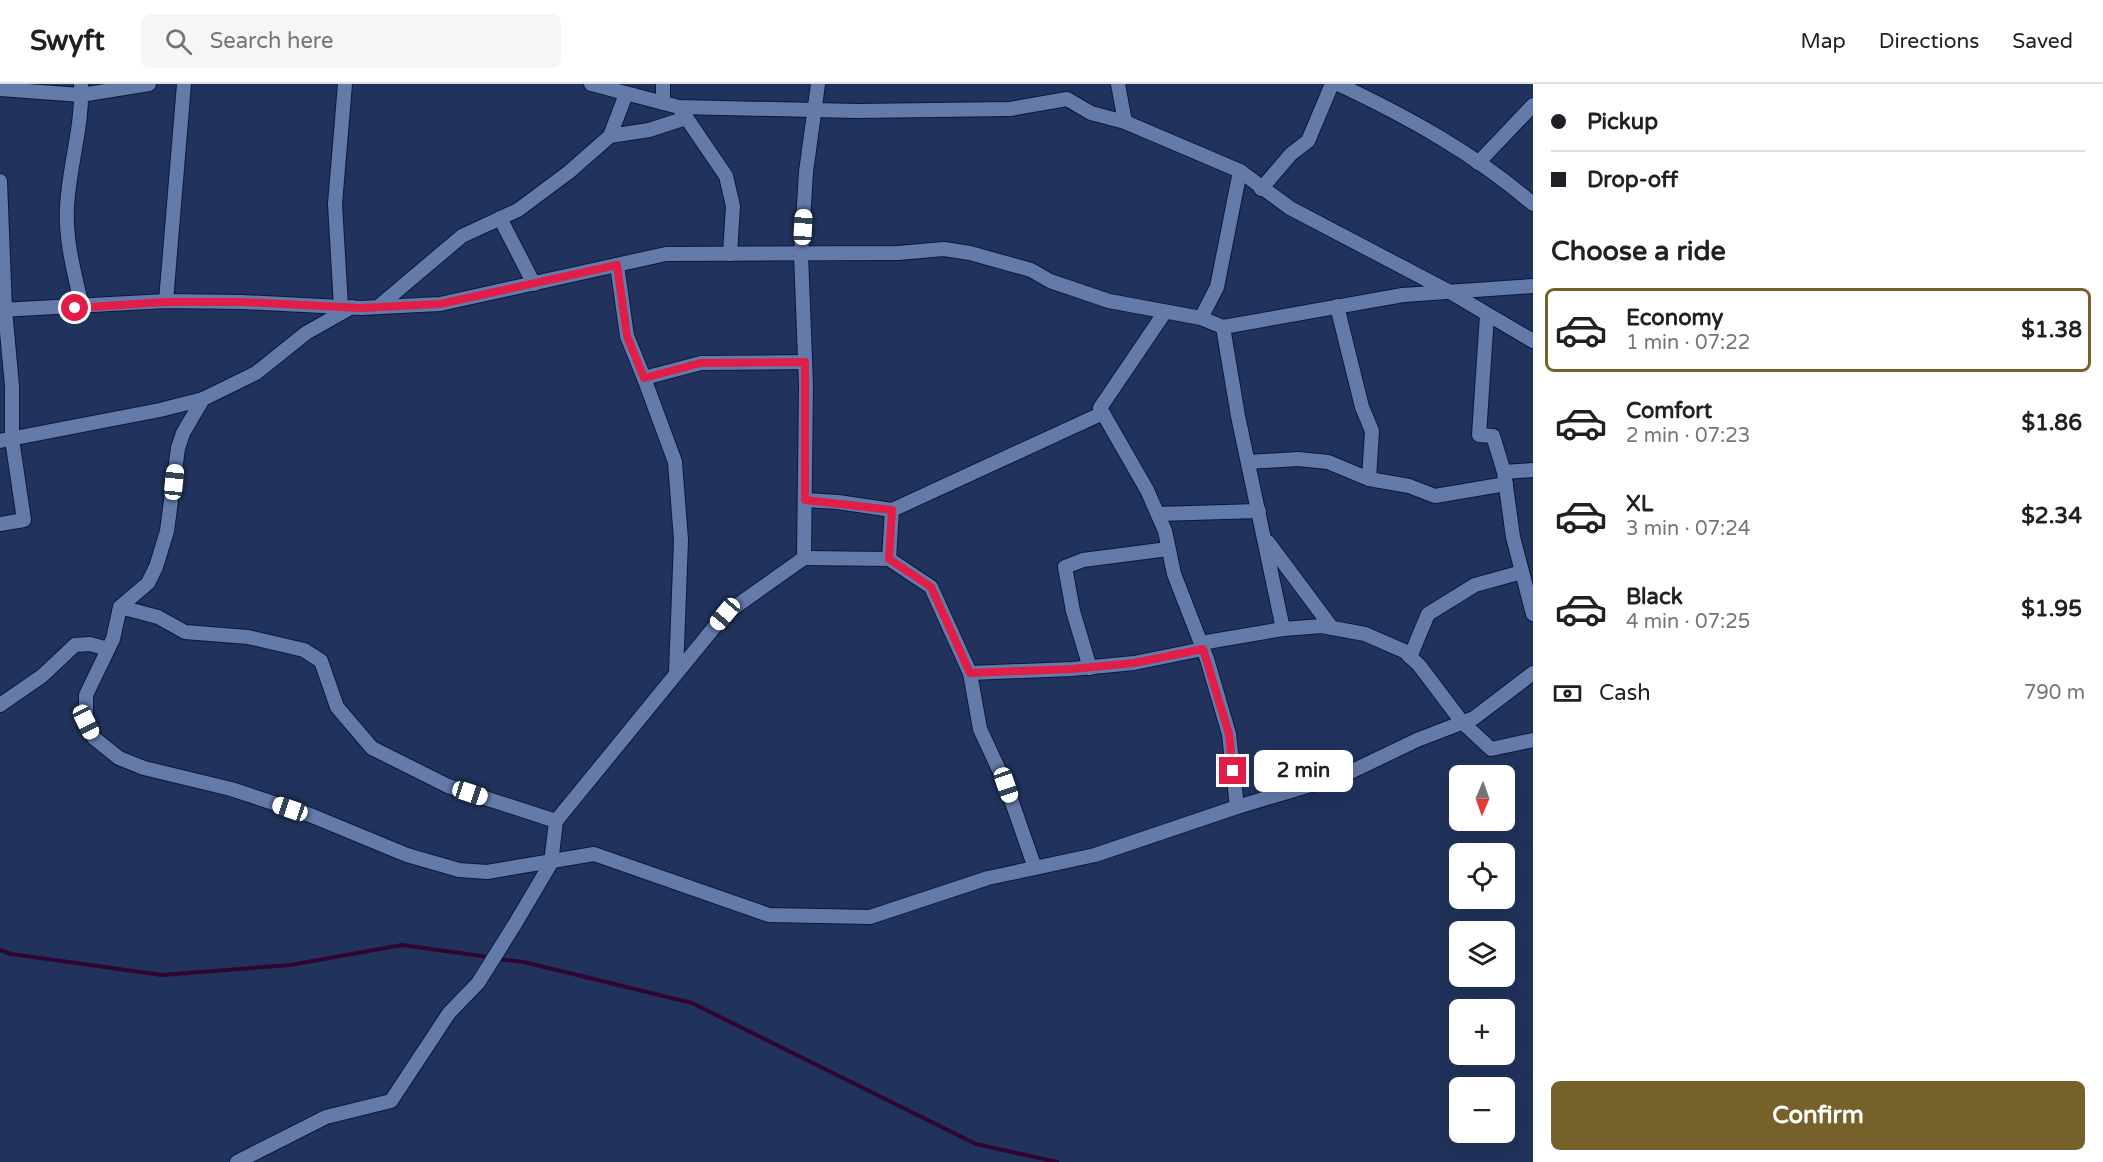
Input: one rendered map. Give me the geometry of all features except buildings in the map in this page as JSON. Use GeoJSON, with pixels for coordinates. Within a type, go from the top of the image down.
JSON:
{"type":"FeatureCollection","features":[{"type":"Feature","properties":{"kind":"street"},"geometry":{"type":"LineString","coordinates":[[0,89],[81,89],[148,84]]}},
{"type":"Feature","properties":{"kind":"street"},"geometry":{"type":"LineString","coordinates":[[166,302],[172,198],[184,84]]}},
{"type":"Feature","properties":{"kind":"street"},"geometry":{"type":"LineString","coordinates":[[345,84],[335,204],[346,307]]}},
{"type":"Feature","properties":{"kind":"street"},"geometry":{"type":"LineString","coordinates":[[591,84],[663,103],[682,113],[726,176],[734,206],[730,254]]}},
{"type":"Feature","properties":{"kind":"street"},"geometry":{"type":"LineString","coordinates":[[663,84],[663,103]]}},
{"type":"Feature","properties":{"kind":"street"},"geometry":{"type":"LineString","coordinates":[[804,558],[805,362],[801,254],[806,172],[818,84]]}},
{"type":"Feature","properties":{"kind":"street"},"geometry":{"type":"LineString","coordinates":[[1058,84],[1059,99]]}},
{"type":"Feature","properties":{"kind":"street"},"geometry":{"type":"LineString","coordinates":[[1118,84],[1125,122]]}},
{"type":"Feature","properties":{"kind":"street"},"geometry":{"type":"LineString","coordinates":[[1261,189],[1291,154],[1308,141],[1332,84]]}},
{"type":"Feature","properties":{"kind":"street"},"geometry":{"type":"LineString","coordinates":[[1346,86],[1458,147],[1533,204]]}},
{"type":"Feature","properties":{"kind":"street"},"geometry":{"type":"LineString","coordinates":[[81,89],[76,148],[67,206],[67,232],[82,307]]}},
{"type":"Feature","properties":{"kind":"street"},"geometry":{"type":"LineString","coordinates":[[378,307],[462,236],[518,210],[569,172],[610,136],[626,93]]}},
{"type":"Feature","properties":{"kind":"street"},"geometry":{"type":"LineString","coordinates":[[610,136],[649,130],[682,113],[1010,109],[1067,99],[1091,113],[1125,122],[1240,171],[1261,189],[1290,208],[1385,260],[1450,292],[1533,341]]}},
{"type":"Feature","properties":{"kind":"street"},"geometry":{"type":"LineString","coordinates":[[1478,163],[1533,105]]}},
{"type":"Feature","properties":{"kind":"street"},"geometry":{"type":"LineString","coordinates":[[1201,318],[1217,287],[1240,171]]}},
{"type":"Feature","properties":{"kind":"street"},"geometry":{"type":"LineString","coordinates":[[0,182],[2,310],[12,386],[6,440],[24,520],[0,524]]}},
{"type":"Feature","properties":{"kind":"street"},"geometry":{"type":"LineString","coordinates":[[500,218],[534,284]]}},
{"type":"Feature","properties":{"kind":"street"},"geometry":{"type":"LineString","coordinates":[[2,310],[166,302],[346,307],[440,304],[666,254],[801,254],[944,249],[970,253],[1031,270],[1050,281],[1109,301],[1201,318],[1223,327],[1403,295],[1533,286]]}},
{"type":"Feature","properties":{"kind":"street"},"geometry":{"type":"LineString","coordinates":[[617,265],[627,336],[675,462],[681,540],[675,673]]}},
{"type":"Feature","properties":{"kind":"street"},"geometry":{"type":"LineString","coordinates":[[1337,306],[1362,407],[1372,431],[1369,478]]}},
{"type":"Feature","properties":{"kind":"street"},"geometry":{"type":"LineString","coordinates":[[6,440],[160,410],[203,399],[256,373],[306,333],[346,307]]}},
{"type":"Feature","properties":{"kind":"street"},"geometry":{"type":"LineString","coordinates":[[1165,312],[1100,408],[1165,531],[1174,574],[1202,646],[1229,734],[1237,807]]}},
{"type":"Feature","properties":{"kind":"street"},"geometry":{"type":"LineString","coordinates":[[1487,315],[1479,435],[1493,436],[1505,478],[1513,537],[1533,614]]}},
{"type":"Feature","properties":{"kind":"street"},"geometry":{"type":"LineString","coordinates":[[1223,327],[1283,629]]}},
{"type":"Feature","properties":{"kind":"street"},"geometry":{"type":"LineString","coordinates":[[644,378],[701,363],[805,362]]}},
{"type":"Feature","properties":{"kind":"street"},"geometry":{"type":"LineString","coordinates":[[203,399],[183,433],[178,448],[166,531],[156,567],[148,584],[120,607],[114,639],[86,695],[86,722],[94,738],[118,758],[144,768],[231,789],[309,815],[407,855],[459,870],[487,872],[594,854],[769,915],[870,917],[988,879],[1095,855],[1237,807],[1344,775],[1474,718],[1533,673]]}},
{"type":"Feature","properties":{"kind":"street"},"geometry":{"type":"LineString","coordinates":[[805,500],[892,510],[1103,413]]}},
{"type":"Feature","properties":{"kind":"street"},"geometry":{"type":"LineString","coordinates":[[1248,462],[1298,459],[1328,462],[1369,478],[1409,486],[1435,495],[1533,471]]}},
{"type":"Feature","properties":{"kind":"street"},"geometry":{"type":"LineString","coordinates":[[889,559],[892,510]]}},
{"type":"Feature","properties":{"kind":"street"},"geometry":{"type":"LineString","coordinates":[[1158,514],[1259,511]]}},
{"type":"Feature","properties":{"kind":"street"},"geometry":{"type":"LineString","coordinates":[[1265,538],[1332,628]]}},
{"type":"Feature","properties":{"kind":"street"},"geometry":{"type":"LineString","coordinates":[[1090,668],[1073,611],[1065,567],[1083,560],[1168,549]]}},
{"type":"Feature","properties":{"kind":"street"},"geometry":{"type":"LineString","coordinates":[[237,1162],[326,1118],[391,1101],[449,1013],[478,983],[551,863],[556,820],[659,698],[675,673],[725,614],[804,558],[889,559],[931,587],[970,673],[980,729],[1006,785],[1035,868]]}},
{"type":"Feature","properties":{"kind":"street"},"geometry":{"type":"LineString","coordinates":[[1410,657],[1428,614],[1475,585],[1522,572]]}},
{"type":"Feature","properties":{"kind":"street"},"geometry":{"type":"LineString","coordinates":[[120,607],[164,619],[185,632],[249,637],[304,650],[321,662],[336,707],[372,748],[448,786],[556,820]]}},
{"type":"Feature","properties":{"kind":"street"},"geometry":{"type":"LineString","coordinates":[[970,673],[1090,668],[1134,663],[1283,629],[1322,626],[1365,634],[1410,657],[1419,665],[1462,722],[1491,749],[1533,740]]}},
{"type":"Feature","properties":{"kind":"street"},"geometry":{"type":"LineString","coordinates":[[0,705],[42,676],[75,645],[90,644],[108,649]]}},
{"type":"Feature","properties":{"kind":"waterway"},"geometry":{"type":"LineString","coordinates":[[0,950],[11,954],[162,975],[290,965],[402,945],[489,957]]}},
{"type":"Feature","properties":{"kind":"waterway"},"geometry":{"type":"LineString","coordinates":[[497,959],[524,962],[692,1003],[976,1144],[1057,1162]]}},
{"type":"Feature","properties":{"kind":"route"},"geometry":{"type":"LineString","coordinates":[[75,308],[166,302],[242,302],[361,308],[440,304],[617,265],[627,336],[644,378],[701,363],[805,362],[805,500],[892,510],[889,559],[931,587],[970,673],[1072,669],[1134,663],[1203,649],[1208,659],[1229,734],[1233,771]]}}]}
